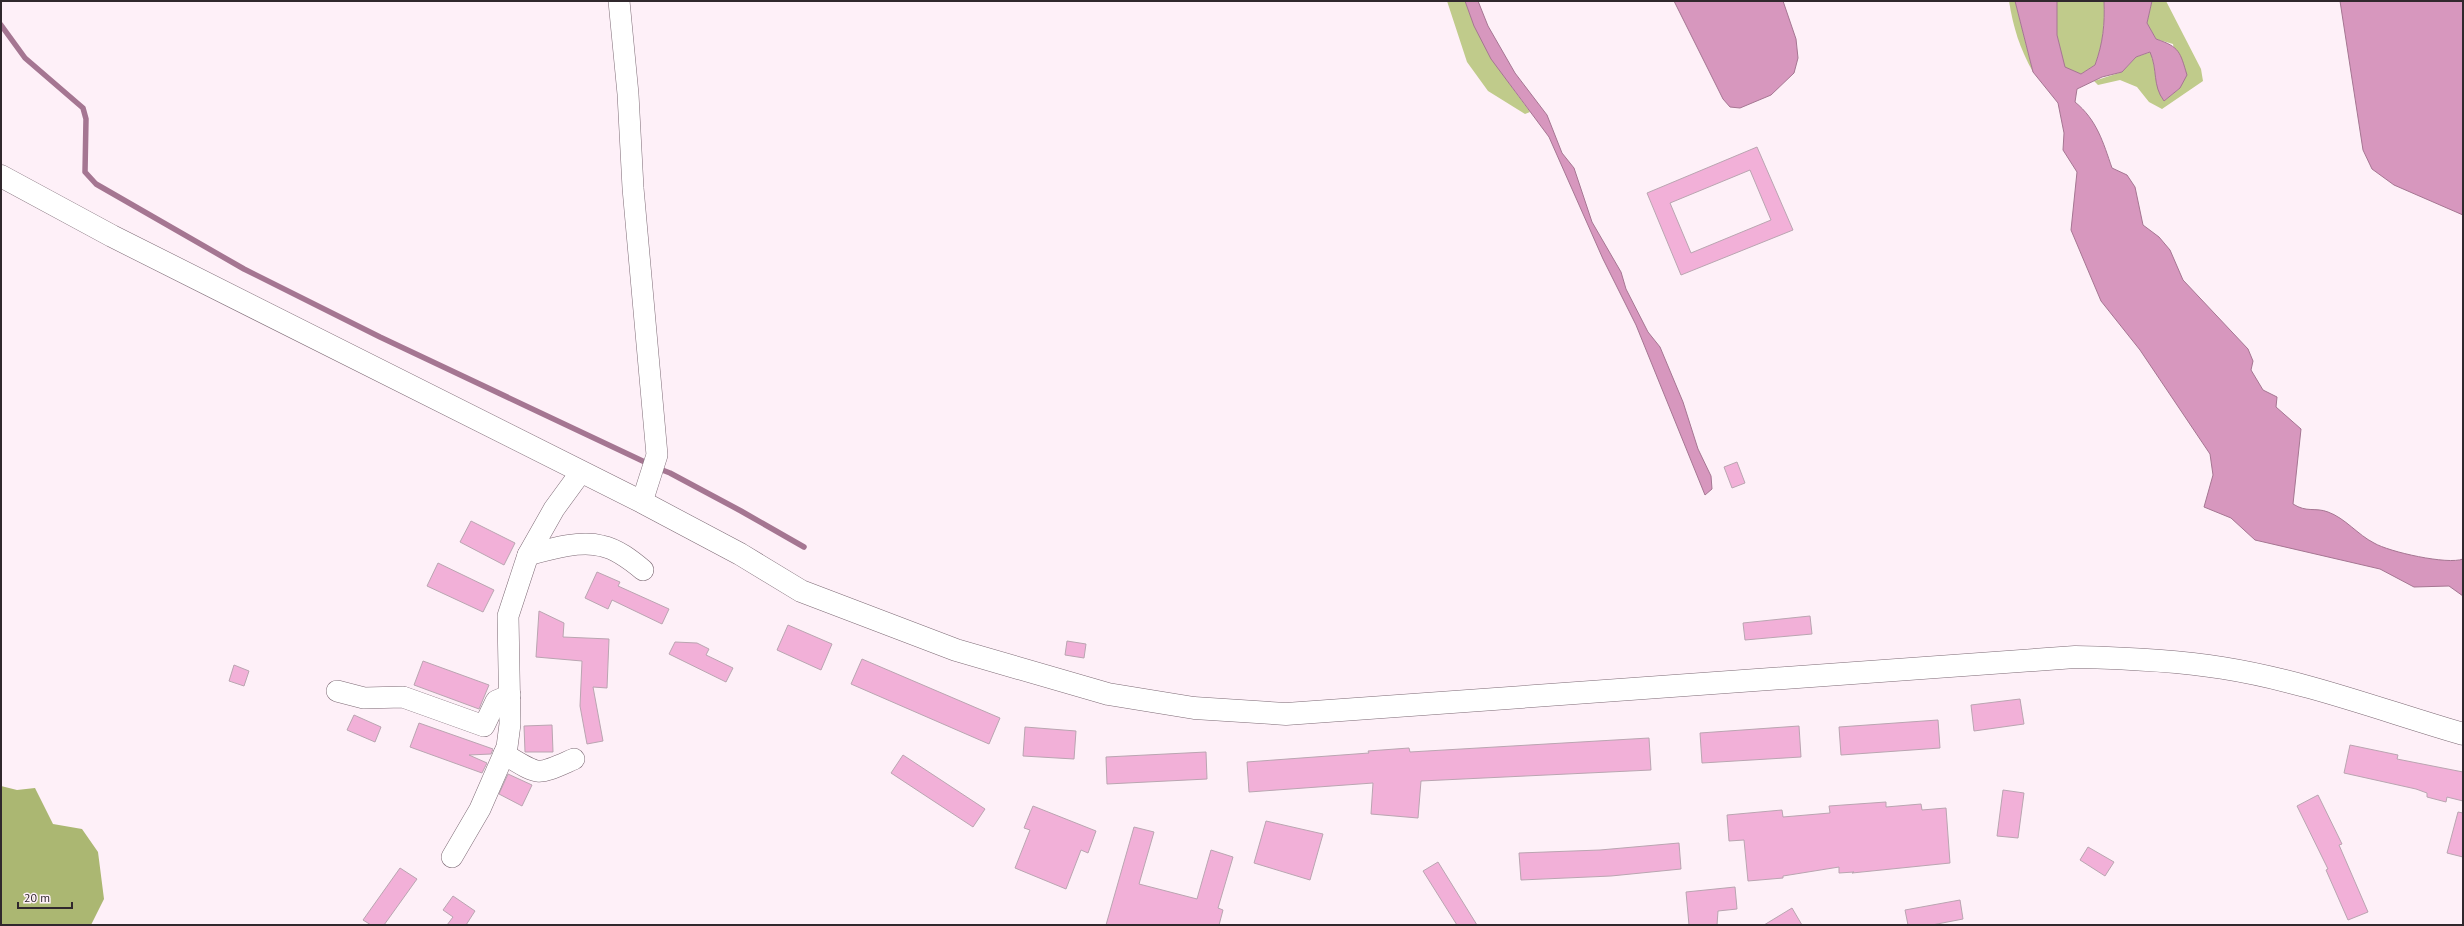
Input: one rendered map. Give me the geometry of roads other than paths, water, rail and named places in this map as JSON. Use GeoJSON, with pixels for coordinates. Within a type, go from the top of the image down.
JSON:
{"type":"FeatureCollection","features":[{"type":"Feature","properties":{"kind":"main road"},"geometry":{"type":"LineString","coordinates":[[1,176],[112,236],[642,502],[740,554],[801,591],[956,650],[1108,694],[1194,708],[1286,714],[2075,657],[2158,659],[2224,668],[2295,684],[2463,734]]}},
{"type":"Feature","properties":{"kind":"street"},"geometry":{"type":"LineString","coordinates":[[619,1],[628,94],[633,188],[657,455],[642,502]]}},
{"type":"Feature","properties":{"kind":"street"},"geometry":{"type":"LineString","coordinates":[[452,857],[480,809],[504,754],[510,724],[508,616],[528,554],[554,509],[581,472]]}},
{"type":"Feature","properties":{"kind":"street"},"geometry":{"type":"LineString","coordinates":[[528,554],[564,546],[602,545],[625,556],[643,570]]}},
{"type":"Feature","properties":{"kind":"street"},"geometry":{"type":"LineString","coordinates":[[336,691],[364,698],[403,698],[484,726],[496,701],[510,695]]}},
{"type":"Feature","properties":{"kind":"street"},"geometry":{"type":"LineString","coordinates":[[504,754],[534,772],[544,772],[574,759]]}},
{"type":"Feature","properties":{"kind":"waterway"},"geometry":{"type":"LineString","coordinates":[[1,25],[25,58],[83,108],[86,119],[85,172],[96,184],[244,269],[380,337],[649,464]]}},
{"type":"Feature","properties":{"kind":"waterway"},"geometry":{"type":"LineString","coordinates":[[657,468],[670,473],[741,511],[804,547]]}}]}
